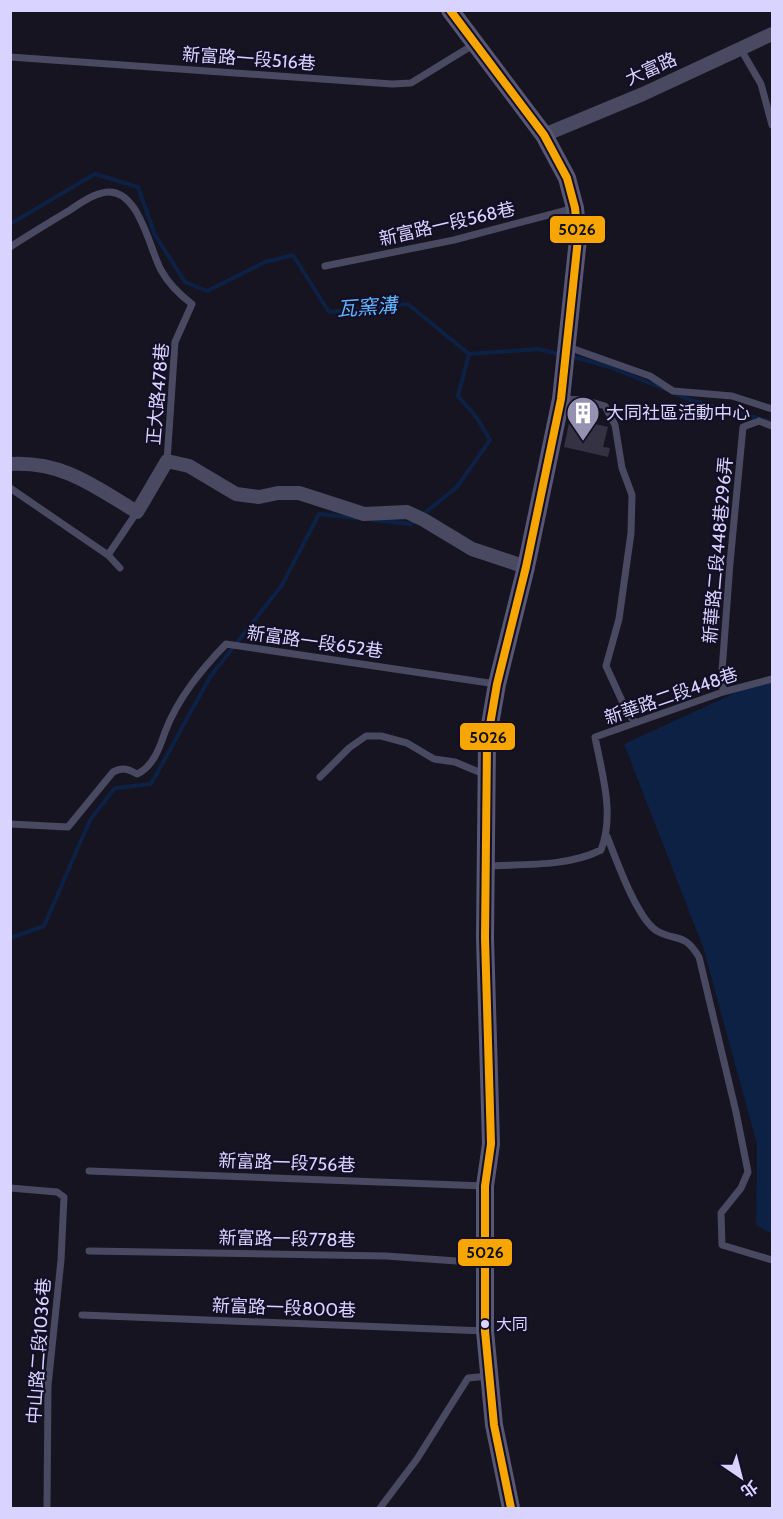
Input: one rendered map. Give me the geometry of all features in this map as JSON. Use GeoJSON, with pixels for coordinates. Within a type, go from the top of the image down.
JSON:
{"type":"FeatureCollection","features":[{"type":"Feature","properties":{"kind":"street"},"geometry":{"type":"LineString","coordinates":[[450,10],[474,45],[544,135],[567,178],[575,208],[578,238],[561,399],[526,567],[497,684],[487,742],[485,938],[491,1144],[485,1186],[485,1331],[494,1425],[511,1509]]}},
{"type":"Feature","properties":{"kind":"street","name":"大富路"},"geometry":{"type":"LineString","coordinates":[[544,135],[643,94],[772,34]]}},
{"type":"Feature","properties":{"kind":"street"},"geometry":{"type":"LineString","coordinates":[[10,464],[25,463],[73,474],[137,512],[167,461],[189,466],[236,494],[259,497],[278,493],[299,493],[364,513],[407,512],[472,549],[526,567]]}},
{"type":"Feature","properties":{"kind":"lane","name":"新富路一段516巷"},"geometry":{"type":"LineString","coordinates":[[10,57],[392,84],[411,83],[474,45]]}},
{"type":"Feature","properties":{"kind":"lane"},"geometry":{"type":"LineString","coordinates":[[740,48],[761,84],[772,124]]}},
{"type":"Feature","properties":{"kind":"lane","name":"正大路478巷"},"geometry":{"type":"LineString","coordinates":[[10,246],[102,193],[114,192],[129,201],[148,236],[161,270],[180,295],[192,304],[175,342],[167,461]]}},
{"type":"Feature","properties":{"kind":"lane","name":"新富路一段568巷"},"geometry":{"type":"LineString","coordinates":[[325,266],[454,240],[575,208]]}},
{"type":"Feature","properties":{"kind":"lane"},"geometry":{"type":"LineString","coordinates":[[567,347],[650,376],[673,391],[732,396],[772,409]]}},
{"type":"Feature","properties":{"kind":"lane"},"geometry":{"type":"LineString","coordinates":[[561,399],[584,400],[605,406],[615,425],[622,468],[632,495],[631,533],[620,619],[606,666],[628,714],[635,722]]}},
{"type":"Feature","properties":{"kind":"lane"},"geometry":{"type":"LineString","coordinates":[[764,407],[759,421],[772,426]]}},
{"type":"Feature","properties":{"kind":"lane","name":"新華路二段448巷296弄"},"geometry":{"type":"LineString","coordinates":[[723,692],[722,671],[730,563],[743,427],[759,421]]}},
{"type":"Feature","properties":{"kind":"lane"},"geometry":{"type":"LineString","coordinates":[[10,488],[108,555],[120,568]]}},
{"type":"Feature","properties":{"kind":"lane"},"geometry":{"type":"LineString","coordinates":[[108,555],[137,512]]}},
{"type":"Feature","properties":{"kind":"lane","name":"新富路一段652巷"},"geometry":{"type":"LineString","coordinates":[[10,824],[68,827],[113,772],[126,768],[138,774],[143,772],[158,750],[172,713],[202,668],[226,644],[497,684]]}},
{"type":"Feature","properties":{"kind":"lane","name":"新華路二段448巷"},"geometry":{"type":"LineString","coordinates":[[607,836],[609,816],[595,737],[723,692],[772,679]]}},
{"type":"Feature","properties":{"kind":"lane"},"geometry":{"type":"LineString","coordinates":[[320,777],[349,748],[366,736],[381,736],[407,743],[434,759],[455,762],[486,775]]}},
{"type":"Feature","properties":{"kind":"lane"},"geometry":{"type":"LineString","coordinates":[[486,866],[539,864],[585,858],[601,850],[607,836]]}},
{"type":"Feature","properties":{"kind":"lane"},"geometry":{"type":"LineString","coordinates":[[607,836],[637,906],[656,930],[686,940],[699,957],[748,1172],[741,1188],[722,1213],[722,1245],[772,1260]]}},
{"type":"Feature","properties":{"kind":"lane","name":"新富路一段756巷"},"geometry":{"type":"LineString","coordinates":[[88,1171],[485,1186]]}},
{"type":"Feature","properties":{"kind":"lane","name":"中山路二段1036巷"},"geometry":{"type":"LineString","coordinates":[[10,1188],[57,1191],[64,1197],[61,1260],[48,1386],[46,1509]]}},
{"type":"Feature","properties":{"kind":"lane","name":"新富路一段778巷"},"geometry":{"type":"LineString","coordinates":[[89,1251],[386,1256],[485,1263]]}},
{"type":"Feature","properties":{"kind":"lane","name":"新富路一段800巷"},"geometry":{"type":"LineString","coordinates":[[82,1315],[485,1331]]}},
{"type":"Feature","properties":{"kind":"lane"},"geometry":{"type":"LineString","coordinates":[[380,1509],[417,1459],[468,1378],[489,1376]]}},
{"type":"Feature","properties":{"kind":"water"},"geometry":{"type":"Polygon","coordinates":[[[772,676],[772,1234],[756,1225],[757,1144],[703,947],[624,744],[772,676]]]}},
{"type":"Feature","properties":{"kind":"building","name":"大同社區活動中心"},"geometry":{"type":"Polygon","coordinates":[[[570,418],[608,427],[603,447],[610,448],[608,457],[564,447],[570,418]]]}},
{"type":"Feature","properties":{"kind":"waterway","name":"瓦窯溝"},"geometry":{"type":"LineString","coordinates":[[10,224],[95,174],[138,187],[155,235],[185,282],[207,291],[265,262],[293,255],[329,312],[408,304],[469,354],[538,349],[559,354]]}},
{"type":"Feature","properties":{"kind":"waterway"},"geometry":{"type":"LineString","coordinates":[[421,516],[457,487],[490,440],[477,418],[458,396],[469,354]]}},
{"type":"Feature","properties":{"kind":"waterway","name":"瓦窯溝"},"geometry":{"type":"LineString","coordinates":[[570,356],[607,366],[667,390]]}},
{"type":"Feature","properties":{"kind":"waterway","name":"瓦窯溝"},"geometry":{"type":"LineString","coordinates":[[674,393],[690,400],[772,422]]}},
{"type":"Feature","properties":{"kind":"waterway"},"geometry":{"type":"LineString","coordinates":[[10,938],[44,926],[90,820],[115,788],[151,784],[210,677],[282,585],[319,514],[356,518]]}},
{"type":"Feature","properties":{"kind":"waterway"},"geometry":{"type":"LineString","coordinates":[[373,520],[411,524],[415,521]]}},
{"type":"Feature","properties":{"kind":"transit line","name":"5026"},"geometry":{"type":"LineString","coordinates":[[450,10],[544,135],[567,178],[575,208],[578,239],[561,399],[526,567],[497,684],[487,742],[485,938],[491,1144],[485,1186],[485,1331],[494,1425],[511,1508]]}},
{"type":"Feature","properties":{"kind":"place","name":"大同社區活動中心"},"geometry":{"type":"Point","coordinates":[583,442]}},
{"type":"Feature","properties":{"kind":"place","name":"大同"},"geometry":{"type":"Point","coordinates":[485,1324]}}]}
